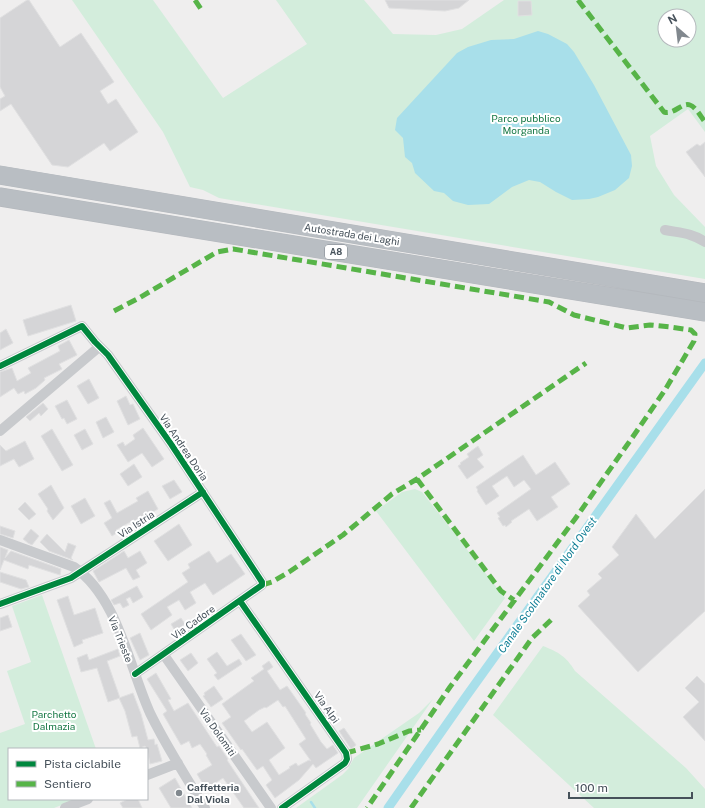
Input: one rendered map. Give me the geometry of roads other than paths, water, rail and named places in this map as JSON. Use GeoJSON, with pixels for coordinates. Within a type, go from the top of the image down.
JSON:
{"type":"FeatureCollection","features":[{"type":"Feature","properties":{"kind":"highway","name":"Autostrada dei Laghi"},"geometry":{"type":"LineString","coordinates":[[0,175],[705,293]]}},
{"type":"Feature","properties":{"kind":"highway","name":"Autostrada dei Laghi"},"geometry":{"type":"LineString","coordinates":[[0,197],[705,312]]}},
{"type":"Feature","properties":{"kind":"street"},"geometry":{"type":"LineString","coordinates":[[665,230],[687,233],[696,236],[705,242]]}},
{"type":"Feature","properties":{"kind":"street","name":"Via Andrea Doria"},"geometry":{"type":"LineString","coordinates":[[0,366],[82,326],[99,347],[108,355],[259,575],[262,585]]}},
{"type":"Feature","properties":{"kind":"street"},"geometry":{"type":"LineString","coordinates":[[0,431],[99,347]]}},
{"type":"Feature","properties":{"kind":"street","name":"Via Istria"},"geometry":{"type":"LineString","coordinates":[[0,604],[71,578],[203,492]]}},
{"type":"Feature","properties":{"kind":"street","name":"Via Trieste"},"geometry":{"type":"LineString","coordinates":[[0,540],[74,567],[95,586],[110,612],[151,714],[205,808]]}},
{"type":"Feature","properties":{"kind":"street","name":"Via Cadore"},"geometry":{"type":"LineString","coordinates":[[135,674],[262,585]]}},
{"type":"Feature","properties":{"kind":"street","name":"Via Alpi"},"geometry":{"type":"LineString","coordinates":[[240,601],[346,753],[347,759],[345,763],[282,808]]}},
{"type":"Feature","properties":{"kind":"street","name":"Via Dolomiti"},"geometry":{"type":"LineString","coordinates":[[164,655],[272,808]]}},
{"type":"Feature","properties":{"kind":"street"},"geometry":{"type":"LineString","coordinates":[[148,775],[178,763]]}},
{"type":"Feature","properties":{"kind":"street"},"geometry":{"type":"LineString","coordinates":[[65,808],[85,800]]}},
{"type":"Feature","properties":{"kind":"water"},"geometry":{"type":"Polygon","coordinates":[[[538,31],[548,34],[567,44],[574,52],[594,85],[631,155],[632,166],[629,178],[615,190],[589,199],[572,200],[540,182],[529,180],[512,187],[489,204],[468,205],[453,201],[444,193],[434,191],[415,173],[412,163],[405,157],[403,138],[395,130],[397,118],[457,53],[468,47],[491,40],[514,39],[538,31]]]}},
{"type":"Feature","properties":{"kind":"waterway","name":"Canale Scolmatore di Nord Ovest"},"geometry":{"type":"LineString","coordinates":[[388,808],[705,363]]}},
{"type":"Feature","properties":{"kind":"waterway"},"geometry":{"type":"LineString","coordinates":[[311,802],[315,808]]}},
{"type":"Feature","properties":{"kind":"place","name":"Caffetteria Dal Viola"},"geometry":{"type":"Point","coordinates":[179,793]}},
{"type":"Feature","properties":{"kind":"park label","name":"Parco pubblico Morganda"},"geometry":{"type":"Point","coordinates":[526,124]}},
{"type":"Feature","properties":{"kind":"park label","name":"Parchetto Dalmazia"},"geometry":{"type":"Point","coordinates":[54,720]}}]}
